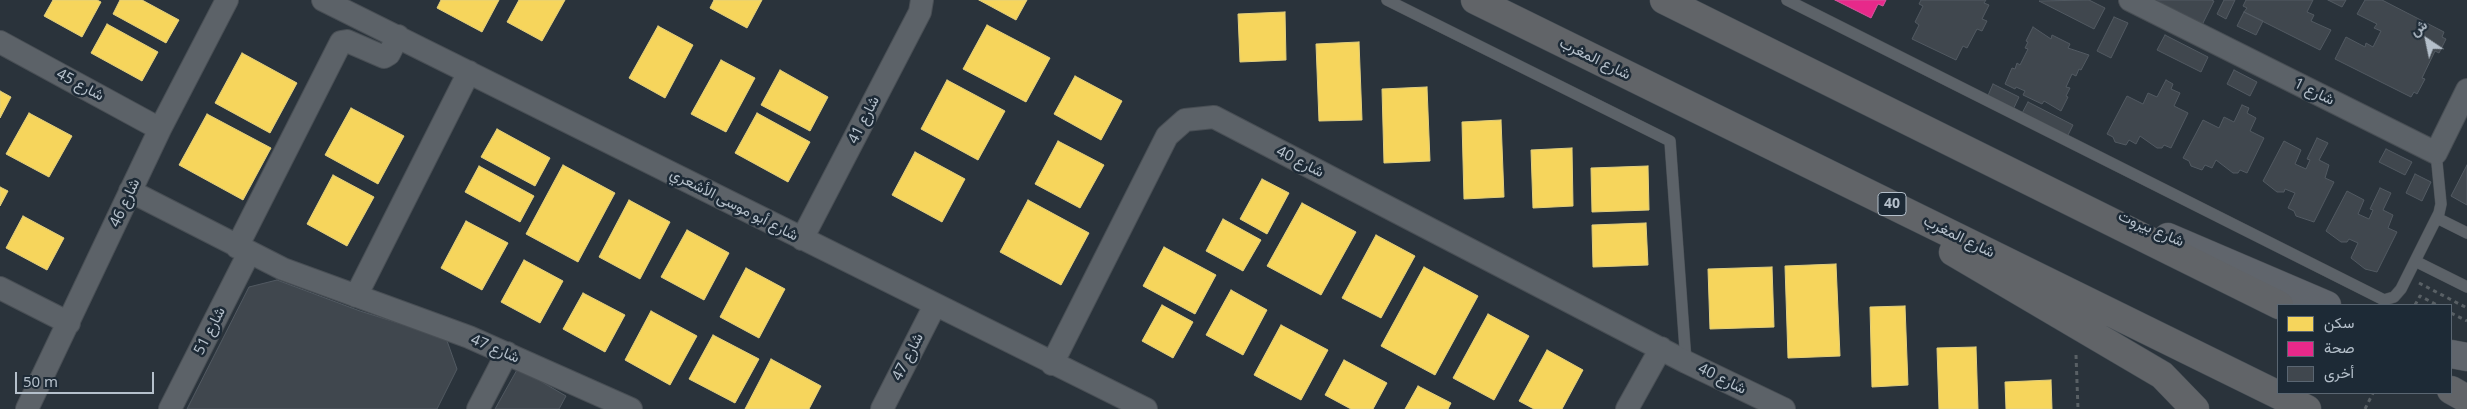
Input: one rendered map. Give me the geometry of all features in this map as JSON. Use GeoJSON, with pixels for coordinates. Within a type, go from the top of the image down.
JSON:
{"type":"FeatureCollection","features":[{"type":"Feature","properties":{"kind":"highway","name":"شارع المغرب"},"geometry":{"type":"LineString","coordinates":[[1475,0],[2277,394]]}},
{"type":"Feature","properties":{"kind":"highway"},"geometry":{"type":"LineString","coordinates":[[1664,0],[2277,304]]}},
{"type":"Feature","properties":{"kind":"highway"},"geometry":{"type":"LineString","coordinates":[[1805,161],[1932,240],[2162,375],[2195,409]]}},
{"type":"Feature","properties":{"kind":"highway"},"geometry":{"type":"LineString","coordinates":[[2452,390],[2467,398]]}},
{"type":"Feature","properties":{"kind":"highway","name":"شارع المغرب"},"geometry":{"type":"LineString","coordinates":[[2278,394],[2308,409]]}},
{"type":"Feature","properties":{"kind":"main road","name":"شارع بيروت"},"geometry":{"type":"LineString","coordinates":[[1974,154],[2325,304]]}},
{"type":"Feature","properties":{"kind":"main road"},"geometry":{"type":"LineString","coordinates":[[2452,354],[2467,357]]}},
{"type":"Feature","properties":{"kind":"street","name":"شارع 46"},"geometry":{"type":"LineString","coordinates":[[27,409],[160,128],[228,0]]}},
{"type":"Feature","properties":{"kind":"street","name":"شارع أبو موسى الأشعري"},"geometry":{"type":"LineString","coordinates":[[323,0],[360,8],[398,36],[935,305],[1132,406]]}},
{"type":"Feature","properties":{"kind":"street","name":"شارع 1"},"geometry":{"type":"LineString","coordinates":[[2130,0],[2436,153]]}},
{"type":"Feature","properties":{"kind":"street","name":"شارع 41"},"geometry":{"type":"LineString","coordinates":[[802,239],[917,17],[923,1]]}},
{"type":"Feature","properties":{"kind":"street","name":"شارع 51"},"geometry":{"type":"LineString","coordinates":[[170,409],[341,42],[347,41],[384,57],[389,54],[398,36]]}},
{"type":"Feature","properties":{"kind":"street","name":"شارع 45"},"geometry":{"type":"LineString","coordinates":[[0,42],[160,128]]}},
{"type":"Feature","properties":{"kind":"street"},"geometry":{"type":"LineString","coordinates":[[356,296],[469,72]]}},
{"type":"Feature","properties":{"kind":"street"},"geometry":{"type":"LineString","coordinates":[[2436,153],[2467,90]]}},
{"type":"Feature","properties":{"kind":"street","name":"شارع 40"},"geometry":{"type":"LineString","coordinates":[[1052,364],[1167,136],[1185,120],[1214,117],[1686,362],[1784,409]]}},
{"type":"Feature","properties":{"kind":"street","name":"شارع 47"},"geometry":{"type":"LineString","coordinates":[[130,191],[243,250],[313,281],[424,319],[507,353],[631,409]]}},
{"type":"Feature","properties":{"kind":"street"},"geometry":{"type":"LineString","coordinates":[[0,288],[69,323]]}},
{"type":"Feature","properties":{"kind":"street","name":"شارع 47"},"geometry":{"type":"LineString","coordinates":[[882,409],[935,305]]}},
{"type":"Feature","properties":{"kind":"street"},"geometry":{"type":"LineString","coordinates":[[1627,409],[1661,348]]}},
{"type":"Feature","properties":{"kind":"street"},"geometry":{"type":"LineString","coordinates":[[478,409],[507,353]]}},
{"type":"Feature","properties":{"kind":"lane"},"geometry":{"type":"LineString","coordinates":[[1387,0],[1670,141],[1686,362]]}},
{"type":"Feature","properties":{"kind":"lane"},"geometry":{"type":"LineString","coordinates":[[1787,0],[2380,299],[2394,297],[2407,277],[2437,218],[2441,204],[2436,153]]}},
{"type":"Feature","properties":{"kind":"lane"},"geometry":{"type":"LineString","coordinates":[[2437,218],[2467,233]]}},
{"type":"Feature","properties":{"kind":"lane"},"geometry":{"type":"LineString","coordinates":[[2415,261],[2467,287]]}},
{"type":"Feature","properties":{"kind":"path"},"geometry":{"type":"LineString","coordinates":[[2407,277],[2467,308]]}},
{"type":"Feature","properties":{"kind":"path"},"geometry":{"type":"LineString","coordinates":[[2416,304],[2420,296],[2435,304]]}},
{"type":"Feature","properties":{"kind":"path"},"geometry":{"type":"LineString","coordinates":[[2452,314],[2467,321]]}},
{"type":"Feature","properties":{"kind":"path"},"geometry":{"type":"LineString","coordinates":[[2076,355],[2078,409]]}},
{"type":"Feature","properties":{"kind":"path"},"geometry":{"type":"LineString","coordinates":[[2365,409],[2372,394]]}},
{"type":"Feature","properties":{"kind":"building: سكن"},"geometry":{"type":"Polygon","coordinates":[[[53,0],[97,0],[101,2],[82,37],[44,16],[53,0]]]}},
{"type":"Feature","properties":{"kind":"building: سكن"},"geometry":{"type":"Polygon","coordinates":[[[120,0],[142,0],[179,20],[166,43],[113,14],[120,0]]]}},
{"type":"Feature","properties":{"kind":"building: سكن"},"geometry":{"type":"Polygon","coordinates":[[[441,0],[499,0],[482,32],[437,8],[441,0]]]}},
{"type":"Feature","properties":{"kind":"building: سكن"},"geometry":{"type":"Polygon","coordinates":[[[519,0],[565,0],[542,41],[507,22],[519,0]]]}},
{"type":"Feature","properties":{"kind":"building: سكن"},"geometry":{"type":"Polygon","coordinates":[[[714,0],[762,0],[747,28],[710,8],[714,0]]]}},
{"type":"Feature","properties":{"kind":"building: سكن"},"geometry":{"type":"Polygon","coordinates":[[[979,0],[1027,0],[1016,20],[979,0]]]}},
{"type":"Feature","properties":{"kind":"building: سكن"},"geometry":{"type":"Polygon","coordinates":[[[1285,12],[1286,60],[1240,62],[1238,14],[1285,12]]]}},
{"type":"Feature","properties":{"kind":"building: سكن"},"geometry":{"type":"Polygon","coordinates":[[[107,24],[158,52],[142,81],[91,53],[107,24]]]}},
{"type":"Feature","properties":{"kind":"building: سكن"},"geometry":{"type":"Polygon","coordinates":[[[987,25],[1050,58],[1026,102],[963,69],[987,25]]]}},
{"type":"Feature","properties":{"kind":"building: سكن"},"geometry":{"type":"Polygon","coordinates":[[[658,26],[693,45],[665,98],[629,78],[658,26]]]}},
{"type":"Feature","properties":{"kind":"building: سكن"},"geometry":{"type":"Polygon","coordinates":[[[1359,42],[1362,120],[1319,121],[1316,44],[1359,42]]]}},
{"type":"Feature","properties":{"kind":"building: سكن"},"geometry":{"type":"Polygon","coordinates":[[[242,53],[297,83],[270,133],[215,103],[242,53]]]}},
{"type":"Feature","properties":{"kind":"building: سكن"},"geometry":{"type":"Polygon","coordinates":[[[721,60],[755,78],[726,132],[691,114],[721,60]]]}},
{"type":"Feature","properties":{"kind":"building: سكن"},"geometry":{"type":"Polygon","coordinates":[[[780,70],[828,97],[810,131],[761,105],[780,70]]]}},
{"type":"Feature","properties":{"kind":"building: سكن"},"geometry":{"type":"Polygon","coordinates":[[[1075,76],[1122,101],[1101,140],[1054,114],[1075,76]]]}},
{"type":"Feature","properties":{"kind":"building: سكن"},"geometry":{"type":"Polygon","coordinates":[[[947,80],[1005,111],[978,160],[921,129],[947,80]]]}},
{"type":"Feature","properties":{"kind":"building: سكن"},"geometry":{"type":"Polygon","coordinates":[[[1427,87],[1430,161],[1384,163],[1382,89],[1427,87]]]}},
{"type":"Feature","properties":{"kind":"building: سكن"},"geometry":{"type":"Polygon","coordinates":[[[0,91],[11,97],[0,118],[0,91]]]}},
{"type":"Feature","properties":{"kind":"building: سكن"},"geometry":{"type":"Polygon","coordinates":[[[351,108],[404,136],[378,184],[325,155],[351,108]]]}},
{"type":"Feature","properties":{"kind":"building: سكن"},"geometry":{"type":"Polygon","coordinates":[[[29,113],[72,136],[49,177],[6,154],[29,113]]]}},
{"type":"Feature","properties":{"kind":"building: سكن"},"geometry":{"type":"Polygon","coordinates":[[[757,113],[810,142],[788,182],[735,153],[757,113]]]}},
{"type":"Feature","properties":{"kind":"building: سكن"},"geometry":{"type":"Polygon","coordinates":[[[207,114],[271,148],[243,200],[179,165],[207,114]]]}},
{"type":"Feature","properties":{"kind":"building: سكن"},"geometry":{"type":"Polygon","coordinates":[[[1501,120],[1504,197],[1464,199],[1462,122],[1501,120]]]}},
{"type":"Feature","properties":{"kind":"building: سكن"},"geometry":{"type":"Polygon","coordinates":[[[497,129],[550,158],[535,186],[481,157],[497,129]]]}},
{"type":"Feature","properties":{"kind":"building: سكن"},"geometry":{"type":"Polygon","coordinates":[[[1058,141],[1104,165],[1080,208],[1035,184],[1058,141]]]}},
{"type":"Feature","properties":{"kind":"building: سكن"},"geometry":{"type":"Polygon","coordinates":[[[1572,148],[1573,206],[1533,208],[1531,150],[1572,148]]]}},
{"type":"Feature","properties":{"kind":"building: سكن"},"geometry":{"type":"Polygon","coordinates":[[[915,152],[965,179],[942,222],[892,195],[915,152]]]}},
{"type":"Feature","properties":{"kind":"building: سكن"},"geometry":{"type":"Polygon","coordinates":[[[563,165],[615,193],[578,262],[526,234],[563,165]]]}},
{"type":"Feature","properties":{"kind":"building: سكن"},"geometry":{"type":"Polygon","coordinates":[[[479,166],[534,196],[520,222],[465,192],[479,166]]]}},
{"type":"Feature","properties":{"kind":"building: سكن"},"geometry":{"type":"Polygon","coordinates":[[[1648,166],[1649,210],[1592,212],[1591,168],[1648,166]]]}},
{"type":"Feature","properties":{"kind":"building: سكن"},"geometry":{"type":"Polygon","coordinates":[[[333,175],[374,197],[347,246],[307,224],[333,175]]]}},
{"type":"Feature","properties":{"kind":"building: سكن"},"geometry":{"type":"Polygon","coordinates":[[[1262,179],[1289,193],[1267,234],[1240,219],[1262,179]]]}},
{"type":"Feature","properties":{"kind":"building: سكن"},"geometry":{"type":"Polygon","coordinates":[[[0,187],[8,191],[0,206],[0,187]]]}},
{"type":"Feature","properties":{"kind":"building: سكن"},"geometry":{"type":"Polygon","coordinates":[[[629,200],[670,222],[640,279],[599,257],[629,200]]]}},
{"type":"Feature","properties":{"kind":"building: سكن"},"geometry":{"type":"Polygon","coordinates":[[[1028,200],[1089,233],[1061,285],[1000,252],[1028,200]]]}},
{"type":"Feature","properties":{"kind":"building: سكن"},"geometry":{"type":"Polygon","coordinates":[[[1302,203],[1356,232],[1321,295],[1267,266],[1302,203]]]}},
{"type":"Feature","properties":{"kind":"building: سكن"},"geometry":{"type":"Polygon","coordinates":[[[23,216],[64,238],[47,270],[6,248],[23,216]]]}},
{"type":"Feature","properties":{"kind":"building: سكن"},"geometry":{"type":"Polygon","coordinates":[[[1223,219],[1261,240],[1243,271],[1206,251],[1223,219]]]}},
{"type":"Feature","properties":{"kind":"building: سكن"},"geometry":{"type":"Polygon","coordinates":[[[466,221],[508,243],[482,290],[441,268],[466,221]]]}},
{"type":"Feature","properties":{"kind":"building: سكن"},"geometry":{"type":"Polygon","coordinates":[[[1646,223],[1648,265],[1593,267],[1592,225],[1646,223]]]}},
{"type":"Feature","properties":{"kind":"building: سكن"},"geometry":{"type":"Polygon","coordinates":[[[687,230],[729,253],[704,300],[661,277],[687,230]]]}},
{"type":"Feature","properties":{"kind":"building: سكن"},"geometry":{"type":"Polygon","coordinates":[[[1376,235],[1415,256],[1381,318],[1342,298],[1376,235]]]}},
{"type":"Feature","properties":{"kind":"building: سكن"},"geometry":{"type":"Polygon","coordinates":[[[1164,247],[1216,275],[1195,314],[1143,286],[1164,247]]]}},
{"type":"Feature","properties":{"kind":"building: سكن"},"geometry":{"type":"Polygon","coordinates":[[[524,260],[563,281],[540,323],[501,302],[524,260]]]}},
{"type":"Feature","properties":{"kind":"building: سكن"},"geometry":{"type":"Polygon","coordinates":[[[1836,264],[1840,356],[1788,358],[1785,266],[1836,264]]]}},
{"type":"Feature","properties":{"kind":"building: سكن"},"geometry":{"type":"Polygon","coordinates":[[[1424,267],[1478,296],[1435,375],[1381,346],[1424,267]]]}},
{"type":"Feature","properties":{"kind":"building: سكن"},"geometry":{"type":"Polygon","coordinates":[[[1772,267],[1774,327],[1710,329],[1708,269],[1772,267]]]}},
{"type":"Feature","properties":{"kind":"building: سكن"},"geometry":{"type":"Polygon","coordinates":[[[746,268],[785,289],[759,338],[720,317],[746,268]]]}},
{"type":"Feature","properties":{"kind":"building: سكن"},"geometry":{"type":"Polygon","coordinates":[[[1231,290],[1267,310],[1243,355],[1206,335],[1231,290]]]}},
{"type":"Feature","properties":{"kind":"building: سكن"},"geometry":{"type":"Polygon","coordinates":[[[583,293],[625,315],[605,352],[563,329],[583,293]]]}},
{"type":"Feature","properties":{"kind":"building: سكن"},"geometry":{"type":"Polygon","coordinates":[[[1162,305],[1193,322],[1173,358],[1142,341],[1162,305]]]}},
{"type":"Feature","properties":{"kind":"building: سكن"},"geometry":{"type":"Polygon","coordinates":[[[1905,306],[1908,385],[1872,387],[1870,307],[1905,306]]]}},
{"type":"Feature","properties":{"kind":"building: سكن"},"geometry":{"type":"Polygon","coordinates":[[[651,311],[697,336],[670,385],[625,360],[651,311]]]}},
{"type":"Feature","properties":{"kind":"building: سكن"},"geometry":{"type":"Polygon","coordinates":[[[1488,314],[1529,336],[1494,400],[1453,378],[1488,314]]]}},
{"type":"Feature","properties":{"kind":"building: سكن"},"geometry":{"type":"Polygon","coordinates":[[[1281,325],[1328,350],[1301,400],[1254,375],[1281,325]]]}},
{"type":"Feature","properties":{"kind":"building: سكن"},"geometry":{"type":"Polygon","coordinates":[[[713,335],[759,359],[735,403],[689,379],[713,335]]]}},
{"type":"Feature","properties":{"kind":"building: سكن"},"geometry":{"type":"Polygon","coordinates":[[[1976,347],[1978,409],[1939,409],[1937,348],[1976,347]]]}},
{"type":"Feature","properties":{"kind":"building: سكن"},"geometry":{"type":"Polygon","coordinates":[[[1547,350],[1583,370],[1562,409],[1534,409],[1519,401],[1547,350]]]}},
{"type":"Feature","properties":{"kind":"building: سكن"},"geometry":{"type":"Polygon","coordinates":[[[771,359],[821,386],[809,409],[745,409],[771,359]]]}},
{"type":"Feature","properties":{"kind":"building: سكن"},"geometry":{"type":"Polygon","coordinates":[[[1344,360],[1387,383],[1373,409],[1351,409],[1325,395],[1344,360]]]}},
{"type":"Feature","properties":{"kind":"building: سكن"},"geometry":{"type":"Polygon","coordinates":[[[2051,380],[2052,409],[2006,409],[2005,382],[2051,380]]]}},
{"type":"Feature","properties":{"kind":"building: سكن"},"geometry":{"type":"Polygon","coordinates":[[[1418,386],[1451,403],[1448,409],[1405,409],[1418,386]]]}},
{"type":"Feature","properties":{"kind":"building: صحة"},"geometry":{"type":"Polygon","coordinates":[[[1835,0],[1886,0],[1883,6],[1878,4],[1871,18],[1835,0]]]}},
{"type":"Feature","properties":{"kind":"building: أخرى"},"geometry":{"type":"Polygon","coordinates":[[[1921,0],[1986,0],[1984,3],[1989,5],[1982,19],[1987,21],[1982,31],[1977,29],[1967,48],[1963,46],[1956,60],[1912,39],[1919,25],[1915,22],[1923,6],[1919,4],[1921,0]]]}},
{"type":"Feature","properties":{"kind":"building: أخرى"},"geometry":{"type":"Polygon","coordinates":[[[2089,0],[2105,8],[2094,29],[2039,1],[2089,0]]]}},
{"type":"Feature","properties":{"kind":"building: أخرى"},"geometry":{"type":"Polygon","coordinates":[[[2152,0],[2211,0],[2214,1],[2202,25],[2152,0]]]}},
{"type":"Feature","properties":{"kind":"building: أخرى"},"geometry":{"type":"Polygon","coordinates":[[[2224,0],[2235,0],[2226,19],[2217,14],[2224,0]]]}},
{"type":"Feature","properties":{"kind":"building: أخرى"},"geometry":{"type":"Polygon","coordinates":[[[2246,0],[2313,0],[2307,12],[2314,15],[2311,21],[2331,30],[2320,50],[2244,12],[2247,8],[2243,6],[2246,0]]]}},
{"type":"Feature","properties":{"kind":"building: أخرى"},"geometry":{"type":"Polygon","coordinates":[[[2328,0],[2346,0],[2342,7],[2328,0]]]}},
{"type":"Feature","properties":{"kind":"building: أخرى"},"geometry":{"type":"Polygon","coordinates":[[[2365,0],[2382,0],[2444,32],[2442,37],[2446,39],[2439,53],[2435,51],[2422,78],[2425,79],[2417,94],[2414,92],[2411,97],[2335,59],[2346,37],[2365,47],[2366,43],[2373,47],[2381,31],[2374,28],[2377,24],[2357,14],[2365,0]]]}},
{"type":"Feature","properties":{"kind":"building: أخرى"},"geometry":{"type":"Polygon","coordinates":[[[2244,12],[2263,21],[2256,35],[2237,26],[2244,12]]]}},
{"type":"Feature","properties":{"kind":"building: أخرى"},"geometry":{"type":"Polygon","coordinates":[[[2114,17],[2128,23],[2111,58],[2097,51],[2114,17]]]}},
{"type":"Feature","properties":{"kind":"building: أخرى"},"geometry":{"type":"Polygon","coordinates":[[[2033,27],[2051,39],[2052,35],[2070,44],[2068,48],[2089,55],[2076,76],[2072,74],[2066,87],[2070,88],[2066,96],[2068,97],[2061,111],[2044,101],[2042,104],[2023,95],[2025,91],[2005,84],[2012,68],[2015,69],[2017,63],[2020,65],[2028,49],[2025,48],[2028,42],[2026,41],[2033,27]]]}},
{"type":"Feature","properties":{"kind":"building: أخرى"},"geometry":{"type":"Polygon","coordinates":[[[2165,35],[2208,57],[2201,72],[2157,50],[2165,35]]]}},
{"type":"Feature","properties":{"kind":"building: أخرى"},"geometry":{"type":"Polygon","coordinates":[[[2234,70],[2257,82],[2250,96],[2227,84],[2234,70]]]}},
{"type":"Feature","properties":{"kind":"building: أخرى"},"geometry":{"type":"Polygon","coordinates":[[[2166,80],[2173,84],[2171,89],[2180,93],[2174,106],[2188,113],[2171,148],[2164,145],[2162,148],[2157,148],[2140,136],[2136,144],[2129,140],[2126,145],[2115,142],[2113,137],[2107,134],[2127,96],[2143,104],[2148,93],[2157,97],[2166,80]]]}},
{"type":"Feature","properties":{"kind":"building: أخرى"},"geometry":{"type":"Polygon","coordinates":[[[1993,84],[2019,97],[2012,112],[1986,100],[1993,84]]]}},
{"type":"Feature","properties":{"kind":"building: أخرى"},"geometry":{"type":"Polygon","coordinates":[[[2028,102],[2073,125],[2066,139],[2020,117],[2028,102]]]}},
{"type":"Feature","properties":{"kind":"building: أخرى"},"geometry":{"type":"Polygon","coordinates":[[[2242,105],[2249,108],[2247,113],[2256,118],[2250,131],[2264,138],[2247,173],[2240,170],[2238,173],[2233,173],[2216,160],[2212,168],[2205,165],[2202,170],[2191,166],[2189,161],[2183,158],[2203,120],[2219,128],[2224,117],[2234,122],[2242,105]]]}},
{"type":"Feature","properties":{"kind":"building: أخرى"},"geometry":{"type":"Polygon","coordinates":[[[2317,138],[2328,143],[2319,160],[2329,165],[2325,178],[2334,182],[2314,222],[2296,216],[2294,211],[2288,208],[2295,193],[2285,189],[2284,192],[2277,192],[2263,181],[2284,141],[2301,150],[2295,164],[2306,169],[2310,160],[2307,159],[2317,138]]]}},
{"type":"Feature","properties":{"kind":"building: أخرى"},"geometry":{"type":"Polygon","coordinates":[[[2386,149],[2412,162],[2405,175],[2379,162],[2386,149]]]}},
{"type":"Feature","properties":{"kind":"building: أخرى"},"geometry":{"type":"Polygon","coordinates":[[[2467,165],[2467,205],[2451,196],[2467,165]]]}},
{"type":"Feature","properties":{"kind":"building: أخرى"},"geometry":{"type":"Polygon","coordinates":[[[2415,174],[2431,182],[2422,201],[2406,193],[2415,174]]]}},
{"type":"Feature","properties":{"kind":"building: أخرى"},"geometry":{"type":"Polygon","coordinates":[[[2380,188],[2391,193],[2383,210],[2393,215],[2388,228],[2397,232],[2377,272],[2365,269],[2351,258],[2358,243],[2349,239],[2347,242],[2341,242],[2326,231],[2347,191],[2364,200],[2358,214],[2369,219],[2373,210],[2370,209],[2380,188]]]}},
{"type":"Feature","properties":{"kind":"building: أخرى"},"geometry":{"type":"Polygon","coordinates":[[[277,280],[360,311],[446,338],[457,369],[437,409],[187,409],[249,287],[277,280]]]}},
{"type":"Feature","properties":{"kind":"building: أخرى"},"geometry":{"type":"Polygon","coordinates":[[[518,368],[566,396],[559,409],[495,409],[518,368]]]}}]}
